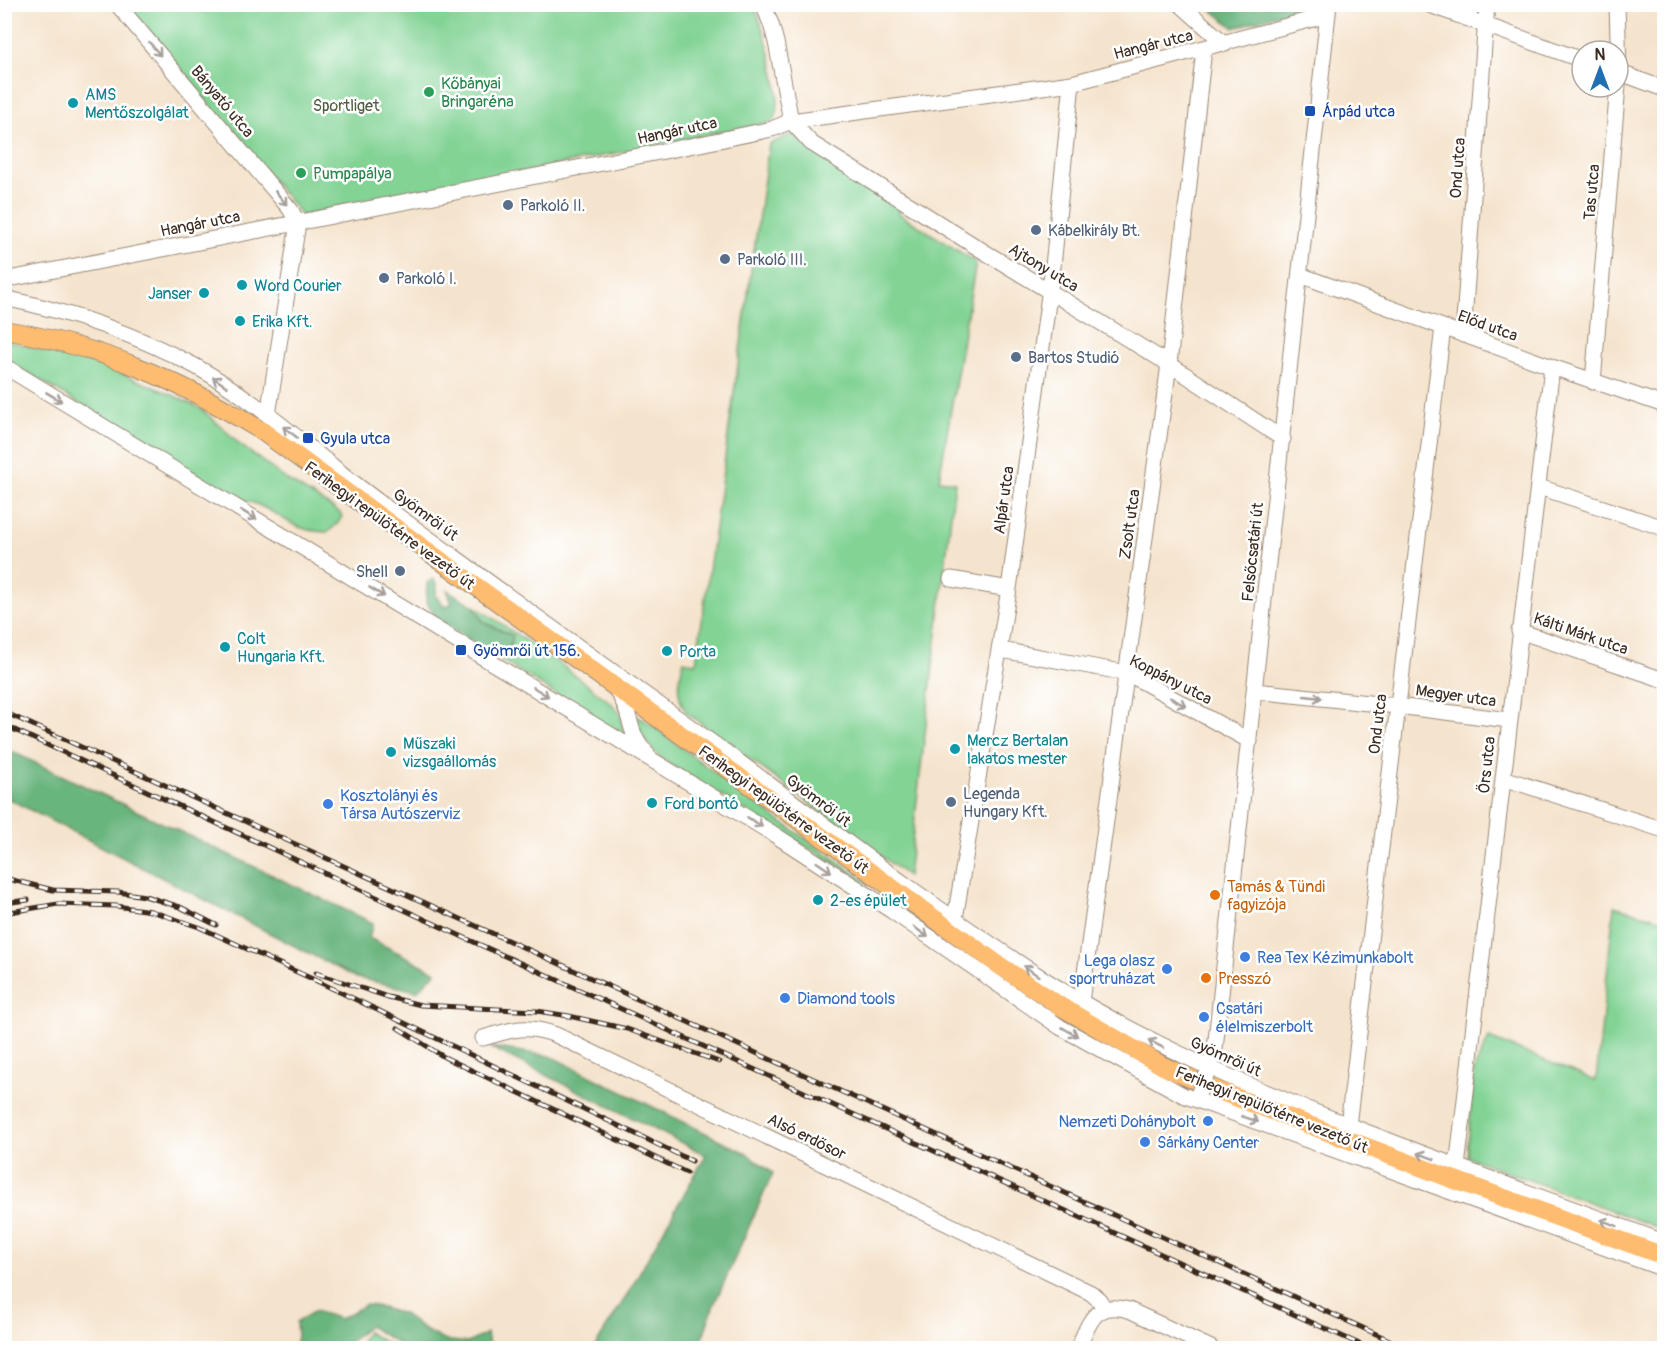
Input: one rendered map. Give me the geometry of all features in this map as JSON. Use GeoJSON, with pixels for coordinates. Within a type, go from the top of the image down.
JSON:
{"type":"FeatureCollection","features":[{"type":"Feature","properties":{"kind":"main road","name":"Ferihegyi repülőtérre vezető út"},"geometry":{"type":"LineString","coordinates":[[4,330],[68,343],[167,378],[262,431],[1005,969],[1060,1006],[1163,1066],[1286,1117],[1665,1256]]}},
{"type":"Feature","properties":{"kind":"street","name":"Bányató utca"},"geometry":{"type":"LineString","coordinates":[[117,4],[290,209],[298,223]]}},
{"type":"Feature","properties":{"kind":"street"},"geometry":{"type":"LineString","coordinates":[[763,4],[776,42],[791,121]]}},
{"type":"Feature","properties":{"kind":"street"},"geometry":{"type":"LineString","coordinates":[[1180,4],[1225,44]]}},
{"type":"Feature","properties":{"kind":"street"},"geometry":{"type":"LineString","coordinates":[[1427,4],[1570,56]]}},
{"type":"Feature","properties":{"kind":"street","name":"Ond utca"},"geometry":{"type":"LineString","coordinates":[[1463,335],[1487,4]]}},
{"type":"Feature","properties":{"kind":"street","name":"Tas utca"},"geometry":{"type":"LineString","coordinates":[[1617,4],[1618,39]]}},
{"type":"Feature","properties":{"kind":"street","name":"Hangár utca"},"geometry":{"type":"LineString","coordinates":[[4,280],[700,144],[772,129],[791,121],[1072,83],[1225,44],[1328,10]]}},
{"type":"Feature","properties":{"kind":"street","name":"Felsőcsatári út"},"geometry":{"type":"LineString","coordinates":[[1197,1096],[1215,1049],[1328,10]]}},
{"type":"Feature","properties":{"kind":"street","name":"Zsolt utca"},"geometry":{"type":"LineString","coordinates":[[1081,1002],[1169,364],[1203,50]]}},
{"type":"Feature","properties":{"kind":"street"},"geometry":{"type":"LineString","coordinates":[[1630,77],[1665,89]]}},
{"type":"Feature","properties":{"kind":"street","name":"Alpár utca"},"geometry":{"type":"LineString","coordinates":[[955,919],[1001,650],[1050,292],[1072,83]]}},
{"type":"Feature","properties":{"kind":"street","name":"Tas utca"},"geometry":{"type":"LineString","coordinates":[[1593,382],[1617,99]]}},
{"type":"Feature","properties":{"kind":"street","name":"Ajtony utca"},"geometry":{"type":"LineString","coordinates":[[791,121],[811,143],[1169,364],[1283,439]]}},
{"type":"Feature","properties":{"kind":"street"},"geometry":{"type":"LineString","coordinates":[[268,415],[298,223]]}},
{"type":"Feature","properties":{"kind":"street"},"geometry":{"type":"LineString","coordinates":[[30,274],[26,282],[26,290],[34,304]]}},
{"type":"Feature","properties":{"kind":"street","name":"Előd utca"},"geometry":{"type":"LineString","coordinates":[[1300,274],[1593,382],[1665,405]]}},
{"type":"Feature","properties":{"kind":"street","name":"Gyömrői út"},"geometry":{"type":"LineString","coordinates":[[4,297],[90,320],[144,341],[196,367],[268,415],[415,528],[882,869],[1081,1002],[1145,1039],[1208,1070],[1260,1091],[1457,1167],[1665,1242]]}},
{"type":"Feature","properties":{"kind":"street","name":"Ond utca"},"geometry":{"type":"LineString","coordinates":[[1348,1125],[1443,327]]}},
{"type":"Feature","properties":{"kind":"street"},"geometry":{"type":"LineString","coordinates":[[4,366],[772,833],[892,911],[1060,1027],[1124,1064],[1197,1096],[1665,1269]]}},
{"type":"Feature","properties":{"kind":"street","name":"Örs utca"},"geometry":{"type":"LineString","coordinates":[[1457,1167],[1552,367]]}},
{"type":"Feature","properties":{"kind":"street"},"geometry":{"type":"LineString","coordinates":[[1539,487],[1665,528]]}},
{"type":"Feature","properties":{"kind":"street"},"geometry":{"type":"LineString","coordinates":[[951,579],[1009,589]]}},
{"type":"Feature","properties":{"kind":"street","name":"Kálti Márk utca"},"geometry":{"type":"LineString","coordinates":[[1519,631],[1665,680]]}},
{"type":"Feature","properties":{"kind":"street","name":"Koppány utca"},"geometry":{"type":"LineString","coordinates":[[1001,650],[1127,673],[1250,741]]}},
{"type":"Feature","properties":{"kind":"street"},"geometry":{"type":"LineString","coordinates":[[613,684],[624,704],[632,732],[640,747],[669,770]]}},
{"type":"Feature","properties":{"kind":"street","name":"Megyer utca"},"geometry":{"type":"LineString","coordinates":[[1255,691],[1509,720]]}},
{"type":"Feature","properties":{"kind":"street"},"geometry":{"type":"LineString","coordinates":[[1503,778],[1665,830]]}},
{"type":"Feature","properties":{"kind":"street","name":"Alsó erdősor"},"geometry":{"type":"LineString","coordinates":[[483,1038],[514,1028],[534,1029],[556,1035],[1091,1293],[1099,1299],[1105,1309]]}},
{"type":"Feature","properties":{"kind":"street"},"geometry":{"type":"LineString","coordinates":[[1078,1348],[1091,1319],[1105,1309],[1117,1308],[1129,1310],[1211,1348]]}},
{"type":"Feature","properties":{"kind":"green space","name":"Sportliget"},"geometry":{"type":"Polygon","coordinates":[[[127,5],[754,5],[773,65],[778,100],[777,113],[772,122],[302,216],[127,5]]]}},
{"type":"Feature","properties":{"kind":"green space"},"geometry":{"type":"Polygon","coordinates":[[[1206,5],[1307,5],[1234,28],[1206,5]]]}},
{"type":"Feature","properties":{"kind":"green space"},"geometry":{"type":"Polygon","coordinates":[[[792,134],[903,205],[898,213],[976,262],[939,480],[955,482],[908,876],[687,713],[679,694],[683,661],[696,663],[769,144],[792,134]]]}},
{"type":"Feature","properties":{"kind":"green space"},"geometry":{"type":"Polygon","coordinates":[[[4,340],[100,365],[200,408],[239,444],[287,480],[342,516],[328,532],[315,531],[296,526],[254,503],[237,499],[5,359],[4,340]]]}},
{"type":"Feature","properties":{"kind":"green space"},"geometry":{"type":"Polygon","coordinates":[[[433,579],[437,583],[436,596],[445,607],[452,603],[447,590],[473,605],[483,622],[513,636],[510,648],[503,655],[490,653],[436,619],[426,601],[427,583],[433,579]]]}},
{"type":"Feature","properties":{"kind":"green space"},"geometry":{"type":"Polygon","coordinates":[[[473,605],[555,660],[611,703],[620,713],[625,738],[490,653],[513,636],[484,622],[473,605]]]}},
{"type":"Feature","properties":{"kind":"green space"},"geometry":{"type":"Polygon","coordinates":[[[634,715],[647,722],[871,886],[666,762],[646,741],[634,715]]]}},
{"type":"Feature","properties":{"kind":"green space"},"geometry":{"type":"Polygon","coordinates":[[[4,748],[373,923],[369,938],[436,972],[417,991],[357,978],[5,797],[4,748]]]}},
{"type":"Feature","properties":{"kind":"green space"},"geometry":{"type":"Polygon","coordinates":[[[1614,906],[1664,920],[1664,1230],[1467,1157],[1474,1069],[1489,1038],[1596,1081],[1614,906]]]}},
{"type":"Feature","properties":{"kind":"green space"},"geometry":{"type":"Polygon","coordinates":[[[490,1047],[550,1056],[746,1153],[773,1173],[713,1307],[699,1348],[594,1348],[627,1295],[706,1155],[490,1047]]]}},
{"type":"Feature","properties":{"kind":"green space"},"geometry":{"type":"Polygon","coordinates":[[[365,1305],[403,1314],[421,1328],[443,1340],[468,1343],[487,1333],[489,1345],[487,1348],[405,1348],[369,1326],[344,1348],[294,1348],[297,1337],[296,1322],[315,1311],[340,1319],[365,1305]]]}},
{"type":"Feature","properties":{"kind":"green space"},"geometry":{"type":"Polygon","coordinates":[[[367,1332],[395,1348],[357,1348],[367,1332]]]}},
{"type":"Feature","properties":{"kind":"railway"},"geometry":{"type":"LineString","coordinates":[[4,712],[1407,1348]]}},
{"type":"Feature","properties":{"kind":"railway"},"geometry":{"type":"LineString","coordinates":[[4,725],[476,943],[1368,1348]]}},
{"type":"Feature","properties":{"kind":"railway"},"geometry":{"type":"LineString","coordinates":[[4,878],[53,890],[118,892],[145,896],[180,907],[216,925]]}},
{"type":"Feature","properties":{"kind":"railway"},"geometry":{"type":"LineString","coordinates":[[4,903],[28,900]]}},
{"type":"Feature","properties":{"kind":"railway"},"geometry":{"type":"LineString","coordinates":[[4,913],[58,904],[116,906],[151,911],[199,927],[692,1161]]}},
{"type":"Feature","properties":{"kind":"railway"},"geometry":{"type":"LineString","coordinates":[[316,973],[388,997],[421,1005],[537,1011],[569,1016],[627,1029],[719,1062]]}},
{"type":"Feature","properties":{"kind":"railway"},"geometry":{"type":"LineString","coordinates":[[398,1028],[444,1057],[687,1173]]}},
{"type":"Feature","properties":{"kind":"place","name":"Kőbányai Bringaréna"},"geometry":{"type":"Point","coordinates":[429,92]}},
{"type":"Feature","properties":{"kind":"place","name":"AMS Mentőszolgálat"},"geometry":{"type":"Point","coordinates":[73,103]}},
{"type":"Feature","properties":{"kind":"place","name":"Árpád utca"},"geometry":{"type":"Point","coordinates":[1310,111]}},
{"type":"Feature","properties":{"kind":"place","name":"Pumpapálya"},"geometry":{"type":"Point","coordinates":[301,173]}},
{"type":"Feature","properties":{"kind":"place","name":"Parkoló II."},"geometry":{"type":"Point","coordinates":[508,205]}},
{"type":"Feature","properties":{"kind":"place","name":"Kábelkirály Bt."},"geometry":{"type":"Point","coordinates":[1036,230]}},
{"type":"Feature","properties":{"kind":"place","name":"Parkoló III."},"geometry":{"type":"Point","coordinates":[725,259]}},
{"type":"Feature","properties":{"kind":"place","name":"Parkoló I."},"geometry":{"type":"Point","coordinates":[384,278]}},
{"type":"Feature","properties":{"kind":"place","name":"Word Courier"},"geometry":{"type":"Point","coordinates":[242,285]}},
{"type":"Feature","properties":{"kind":"place","name":"Janser"},"geometry":{"type":"Point","coordinates":[204,293]}},
{"type":"Feature","properties":{"kind":"place","name":"Erika Kft."},"geometry":{"type":"Point","coordinates":[240,321]}},
{"type":"Feature","properties":{"kind":"place","name":"Bartos Studió"},"geometry":{"type":"Point","coordinates":[1016,357]}},
{"type":"Feature","properties":{"kind":"place","name":"Gyula utca"},"geometry":{"type":"Point","coordinates":[308,438]}},
{"type":"Feature","properties":{"kind":"place","name":"Shell"},"geometry":{"type":"Point","coordinates":[400,571]}},
{"type":"Feature","properties":{"kind":"place","name":"Colt Hungaria Kft."},"geometry":{"type":"Point","coordinates":[225,647]}},
{"type":"Feature","properties":{"kind":"place","name":"Gyömrői út 156."},"geometry":{"type":"Point","coordinates":[461,650]}},
{"type":"Feature","properties":{"kind":"place","name":"Porta"},"geometry":{"type":"Point","coordinates":[667,651]}},
{"type":"Feature","properties":{"kind":"place","name":"Mercz Bertalan lakatos mester"},"geometry":{"type":"Point","coordinates":[955,749]}},
{"type":"Feature","properties":{"kind":"place","name":"Műszaki vizsgaállomás"},"geometry":{"type":"Point","coordinates":[391,752]}},
{"type":"Feature","properties":{"kind":"place","name":"Legenda Hungary Kft."},"geometry":{"type":"Point","coordinates":[951,802]}},
{"type":"Feature","properties":{"kind":"place","name":"Ford bontó"},"geometry":{"type":"Point","coordinates":[652,803]}},
{"type":"Feature","properties":{"kind":"place","name":"Kosztolányi és Társa Autószerviz"},"geometry":{"type":"Point","coordinates":[328,804]}},
{"type":"Feature","properties":{"kind":"place","name":"Tamás & Tündi fagyizója"},"geometry":{"type":"Point","coordinates":[1215,895]}},
{"type":"Feature","properties":{"kind":"place","name":"2-es épület"},"geometry":{"type":"Point","coordinates":[818,900]}},
{"type":"Feature","properties":{"kind":"place","name":"Rea Tex Kézimunkabolt"},"geometry":{"type":"Point","coordinates":[1245,957]}},
{"type":"Feature","properties":{"kind":"place","name":"Lega olasz sportruházat"},"geometry":{"type":"Point","coordinates":[1167,969]}},
{"type":"Feature","properties":{"kind":"place","name":"Presszó"},"geometry":{"type":"Point","coordinates":[1206,978]}},
{"type":"Feature","properties":{"kind":"place","name":"Diamond tools"},"geometry":{"type":"Point","coordinates":[785,998]}},
{"type":"Feature","properties":{"kind":"place","name":"Csatári élelmiszerbolt"},"geometry":{"type":"Point","coordinates":[1204,1017]}},
{"type":"Feature","properties":{"kind":"place","name":"Nemzeti Dohánybolt"},"geometry":{"type":"Point","coordinates":[1208,1121]}},
{"type":"Feature","properties":{"kind":"place","name":"Sárkány Center"},"geometry":{"type":"Point","coordinates":[1145,1142]}}]}
